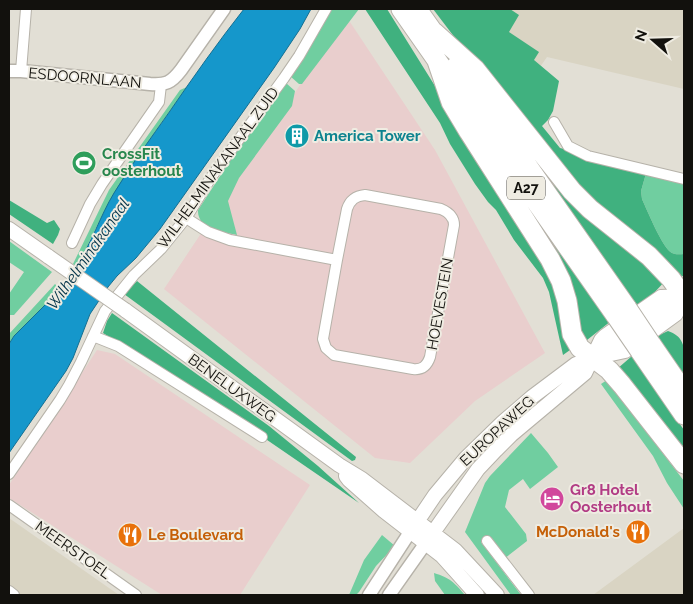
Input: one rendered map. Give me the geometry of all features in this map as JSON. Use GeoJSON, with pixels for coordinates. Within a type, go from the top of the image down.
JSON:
{"type":"FeatureCollection","features":[{"type":"Feature","properties":{"kind":"highway","name":"A27"},"geometry":{"type":"LineString","coordinates":[[401,9],[621,312]]}},
{"type":"Feature","properties":{"kind":"highway","name":"A27"},"geometry":{"type":"LineString","coordinates":[[417,9],[645,347],[684,414]]}},
{"type":"Feature","properties":{"kind":"highway","name":"A27"},"geometry":{"type":"LineString","coordinates":[[434,32],[475,70],[572,191],[590,210],[649,256],[684,296]]}},
{"type":"Feature","properties":{"kind":"highway","name":"A27"},"geometry":{"type":"LineString","coordinates":[[437,61],[452,102],[550,259],[561,281],[567,301],[572,334],[580,348],[609,370],[684,464]]}},
{"type":"Feature","properties":{"kind":"highway","name":"A27"},"geometry":{"type":"LineString","coordinates":[[645,347],[684,392]]}},
{"type":"Feature","properties":{"kind":"main road","name":"BENELUXWEG"},"geometry":{"type":"LineString","coordinates":[[9,229],[125,310],[339,465],[349,480],[384,511],[414,526],[429,538],[455,550],[496,595]]}},
{"type":"Feature","properties":{"kind":"main road","name":"EUROPAWEG"},"geometry":{"type":"LineString","coordinates":[[414,526],[466,458],[532,397],[576,364],[593,358],[625,350],[676,314],[684,296],[661,297],[601,340],[593,358],[585,373],[511,435],[478,469],[429,538]]}},
{"type":"Feature","properties":{"kind":"main road","name":"BENELUXWEG"},"geometry":{"type":"LineString","coordinates":[[429,538],[442,556],[477,595]]}},
{"type":"Feature","properties":{"kind":"street"},"geometry":{"type":"LineString","coordinates":[[15,71],[26,9]]}},
{"type":"Feature","properties":{"kind":"street"},"geometry":{"type":"LineString","coordinates":[[72,243],[90,204],[102,184],[159,102],[161,85],[167,84],[175,78],[224,9]]}},
{"type":"Feature","properties":{"kind":"street","name":"WILHELMINAKANAAL ZUID"},"geometry":{"type":"LineString","coordinates":[[9,474],[60,400],[81,362],[105,311],[134,275],[161,249],[186,218],[212,176],[299,56],[326,9]]}},
{"type":"Feature","properties":{"kind":"street","name":"ESDOORNLAAN"},"geometry":{"type":"LineString","coordinates":[[15,71],[161,85]]}},
{"type":"Feature","properties":{"kind":"street"},"geometry":{"type":"LineString","coordinates":[[554,122],[568,146],[588,156],[684,179]]}},
{"type":"Feature","properties":{"kind":"street","name":"HOEVESTEIN"},"geometry":{"type":"LineString","coordinates":[[359,195],[441,209],[449,213],[454,221],[454,225],[430,357],[423,368],[413,370],[334,354],[326,348],[323,340],[337,260],[349,203],[359,195]]}},
{"type":"Feature","properties":{"kind":"street"},"geometry":{"type":"LineString","coordinates":[[186,218],[208,232],[230,240],[337,260]]}},
{"type":"Feature","properties":{"kind":"street"},"geometry":{"type":"LineString","coordinates":[[93,336],[118,346],[262,437]]}},
{"type":"Feature","properties":{"kind":"street","name":"MEERSTOEL"},"geometry":{"type":"LineString","coordinates":[[9,505],[136,595]]}},
{"type":"Feature","properties":{"kind":"street","name":"EUROPAWEG"},"geometry":{"type":"LineString","coordinates":[[369,595],[414,526]]}},
{"type":"Feature","properties":{"kind":"street","name":"EUROPAWEG"},"geometry":{"type":"LineString","coordinates":[[389,595],[429,538]]}},
{"type":"Feature","properties":{"kind":"street"},"geometry":{"type":"LineString","coordinates":[[487,541],[529,595]]}},
{"type":"Feature","properties":{"kind":"street"},"geometry":{"type":"LineString","coordinates":[[9,591],[14,595]]}},
{"type":"Feature","properties":{"kind":"shaded area"},"geometry":{"type":"Polygon","coordinates":[[[461,9],[684,9],[684,89],[547,57],[526,87],[461,9]]]}},
{"type":"Feature","properties":{"kind":"shaded area"},"geometry":{"type":"Polygon","coordinates":[[[346,16],[435,150],[545,353],[475,401],[410,463],[375,458],[164,289],[346,16]]]}},
{"type":"Feature","properties":{"kind":"shaded area"},"geometry":{"type":"Polygon","coordinates":[[[97,350],[115,354],[310,485],[240,595],[162,595],[9,498],[9,485],[97,350]]]}},
{"type":"Feature","properties":{"kind":"shaded area"},"geometry":{"type":"Polygon","coordinates":[[[9,518],[119,595],[9,595],[9,518]]]}},
{"type":"Feature","properties":{"kind":"shaded area"},"geometry":{"type":"Polygon","coordinates":[[[684,528],[684,595],[593,595],[684,528]]]}},
{"type":"Feature","properties":{"kind":"green space"},"geometry":{"type":"Polygon","coordinates":[[[332,9],[359,9],[302,84],[299,84],[290,76],[332,9]]]}},
{"type":"Feature","properties":{"kind":"green space"},"geometry":{"type":"Polygon","coordinates":[[[365,9],[387,9],[554,281],[570,350],[563,355],[549,292],[543,278],[514,240],[496,210],[475,184],[450,144],[440,123],[365,9]]]}},
{"type":"Feature","properties":{"kind":"green space"},"geometry":{"type":"Polygon","coordinates":[[[433,9],[510,9],[519,15],[509,32],[539,52],[534,60],[559,81],[553,111],[542,126],[560,148],[647,170],[641,191],[642,199],[668,250],[674,254],[684,254],[684,275],[680,278],[600,213],[484,76],[433,9]]]}},
{"type":"Feature","properties":{"kind":"green space"},"geometry":{"type":"Polygon","coordinates":[[[286,83],[295,91],[292,106],[239,178],[228,201],[237,235],[206,225],[202,222],[198,210],[237,150],[286,83]]]}},
{"type":"Feature","properties":{"kind":"green space"},"geometry":{"type":"Polygon","coordinates":[[[187,87],[120,185],[77,267],[73,264],[109,190],[180,90],[187,87]]]}},
{"type":"Feature","properties":{"kind":"green space"},"geometry":{"type":"Polygon","coordinates":[[[491,97],[666,280],[653,294],[635,307],[491,97]]]}},
{"type":"Feature","properties":{"kind":"green space"},"geometry":{"type":"Polygon","coordinates":[[[476,127],[611,321],[582,344],[476,127]]]}},
{"type":"Feature","properties":{"kind":"green space"},"geometry":{"type":"Polygon","coordinates":[[[647,170],[684,178],[684,254],[674,254],[668,250],[642,199],[641,191],[647,170]]]}},
{"type":"Feature","properties":{"kind":"green space"},"geometry":{"type":"Polygon","coordinates":[[[9,200],[47,223],[54,220],[60,229],[53,244],[9,214],[9,200]]]}},
{"type":"Feature","properties":{"kind":"green space"},"geometry":{"type":"Polygon","coordinates":[[[9,241],[52,272],[14,315],[9,315],[9,294],[24,272],[9,262],[9,241]]]}},
{"type":"Feature","properties":{"kind":"green space"},"geometry":{"type":"Polygon","coordinates":[[[137,281],[356,457],[355,460],[352,461],[124,294],[137,281]]]}},
{"type":"Feature","properties":{"kind":"green space"},"geometry":{"type":"Polygon","coordinates":[[[55,284],[60,289],[58,292],[14,336],[9,344],[9,334],[55,284]]]}},
{"type":"Feature","properties":{"kind":"green space"},"geometry":{"type":"Polygon","coordinates":[[[112,313],[269,426],[359,503],[210,401],[103,333],[112,313]]]}},
{"type":"Feature","properties":{"kind":"green space"},"geometry":{"type":"Polygon","coordinates":[[[668,331],[675,334],[683,344],[685,357],[684,378],[655,337],[668,331]]]}},
{"type":"Feature","properties":{"kind":"green space"},"geometry":{"type":"Polygon","coordinates":[[[632,356],[684,430],[684,458],[617,369],[632,356]]]}},
{"type":"Feature","properties":{"kind":"green space"},"geometry":{"type":"Polygon","coordinates":[[[607,380],[684,481],[684,509],[667,483],[653,456],[601,384],[607,380]]]}},
{"type":"Feature","properties":{"kind":"green space"},"geometry":{"type":"Polygon","coordinates":[[[531,433],[558,467],[530,489],[523,479],[509,490],[505,507],[526,534],[527,541],[504,559],[489,537],[481,542],[521,595],[511,595],[465,532],[485,483],[531,433]]]}},
{"type":"Feature","properties":{"kind":"green space"},"geometry":{"type":"Polygon","coordinates":[[[382,535],[395,546],[376,566],[359,592],[356,595],[349,595],[364,560],[382,535]]]}},
{"type":"Feature","properties":{"kind":"green space"},"geometry":{"type":"Polygon","coordinates":[[[434,573],[451,581],[465,595],[445,595],[435,581],[434,573]]]}},
{"type":"Feature","properties":{"kind":"water","name":"Wilhelminakanaal"},"geometry":{"type":"Polygon","coordinates":[[[244,9],[311,9],[274,68],[160,229],[108,287],[90,314],[66,371],[9,453],[9,344],[14,336],[58,292],[78,266],[77,264],[109,202],[141,152],[244,9]]]}},
{"type":"Feature","properties":{"kind":"place","name":"America Tower"},"geometry":{"type":"Point","coordinates":[297,136]}},
{"type":"Feature","properties":{"kind":"place","name":"CrossFit oosterhout"},"geometry":{"type":"Point","coordinates":[84,163]}},
{"type":"Feature","properties":{"kind":"place","name":"Gr8 Hotel Oosterhout"},"geometry":{"type":"Point","coordinates":[552,499]}},
{"type":"Feature","properties":{"kind":"place","name":"McDonald's"},"geometry":{"type":"Point","coordinates":[638,532]}},
{"type":"Feature","properties":{"kind":"place","name":"Le Boulevard"},"geometry":{"type":"Point","coordinates":[130,535]}}]}
